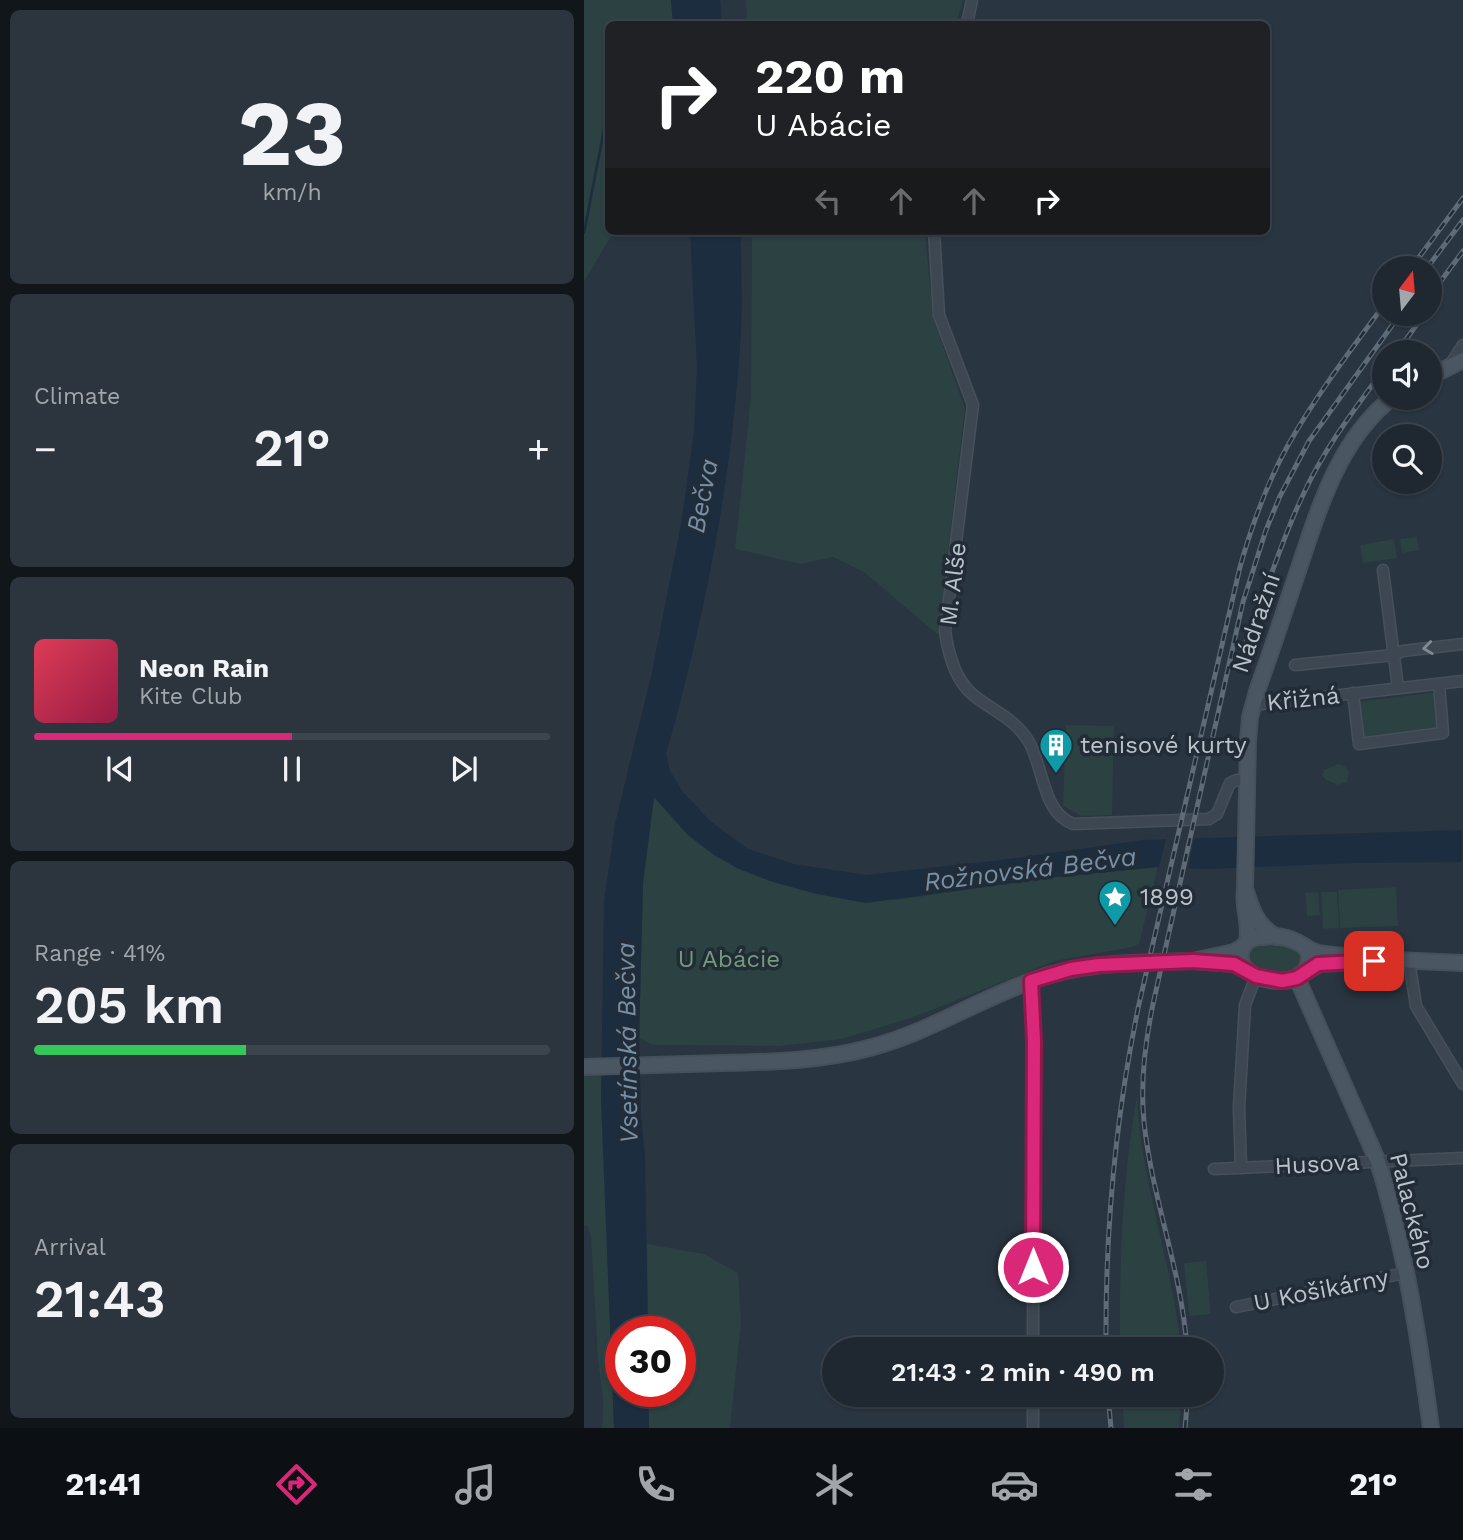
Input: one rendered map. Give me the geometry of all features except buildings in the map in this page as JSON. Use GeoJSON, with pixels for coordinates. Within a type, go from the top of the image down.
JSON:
{"type":"FeatureCollection","features":[{"type":"Feature","properties":{"kind":"main road"},"geometry":{"type":"LineString","coordinates":[[1442,371],[1462,360]]}},
{"type":"Feature","properties":{"kind":"main road","name":"Nádražní"},"geometry":{"type":"LineString","coordinates":[[1245,944],[1249,927],[1244,909],[1248,741],[1253,705],[1329,485],[1359,434],[1380,410]]}},
{"type":"Feature","properties":{"kind":"main road","name":"Nádražní"},"geometry":{"type":"LineString","coordinates":[[1245,885],[1259,922],[1270,933],[1279,937]]}},
{"type":"Feature","properties":{"kind":"main road"},"geometry":{"type":"LineString","coordinates":[[1193,961],[1234,952],[1257,937],[1279,937],[1328,954],[1462,963]]}},
{"type":"Feature","properties":{"kind":"main road"},"geometry":{"type":"LineString","coordinates":[[1245,944],[1241,956],[1250,973]]}},
{"type":"Feature","properties":{"kind":"main road"},"geometry":{"type":"LineString","coordinates":[[1301,975],[1310,958],[1304,946]]}},
{"type":"Feature","properties":{"kind":"main road"},"geometry":{"type":"LineString","coordinates":[[584,1067],[788,1061],[850,1053],[927,1030],[1031,981],[1071,969],[1121,963],[1193,961],[1234,964],[1274,981],[1301,975],[1318,964],[1402,960]]}},
{"type":"Feature","properties":{"kind":"main road","name":"Palackého"},"geometry":{"type":"LineString","coordinates":[[1301,975],[1388,1192],[1405,1273],[1431,1428]]}},
{"type":"Feature","properties":{"kind":"street"},"geometry":{"type":"LineString","coordinates":[[968,21],[972,0]]}},
{"type":"Feature","properties":{"kind":"street","name":"M. Alše"},"geometry":{"type":"LineString","coordinates":[[934,235],[939,315],[973,405],[945,631],[949,653],[960,679],[971,693],[1009,718],[1024,733],[1039,763],[1051,805],[1059,816],[1069,822],[1090,825],[1209,819],[1216,814],[1230,783],[1247,780]]}},
{"type":"Feature","properties":{"kind":"street"},"geometry":{"type":"LineString","coordinates":[[1449,368],[1462,345]]}},
{"type":"Feature","properties":{"kind":"street"},"geometry":{"type":"LineString","coordinates":[[1383,570],[1398,688]]}},
{"type":"Feature","properties":{"kind":"street"},"geometry":{"type":"LineString","coordinates":[[1295,665],[1394,655],[1402,651],[1462,644]]}},
{"type":"Feature","properties":{"kind":"street","name":"Křižná"},"geometry":{"type":"LineString","coordinates":[[1253,705],[1462,681]]}},
{"type":"Feature","properties":{"kind":"street","name":"Křižná"},"geometry":{"type":"LineString","coordinates":[[1353,693],[1359,744],[1443,733],[1439,684]]}},
{"type":"Feature","properties":{"kind":"street"},"geometry":{"type":"LineString","coordinates":[[1402,960],[1416,1006],[1462,1084]]}},
{"type":"Feature","properties":{"kind":"street"},"geometry":{"type":"LineString","coordinates":[[1241,1168],[1239,1108],[1245,1005],[1250,973]]}},
{"type":"Feature","properties":{"kind":"street"},"geometry":{"type":"LineString","coordinates":[[1031,981],[1034,1041],[1033,1337]]}},
{"type":"Feature","properties":{"kind":"street","name":"Husova"},"geometry":{"type":"LineString","coordinates":[[1214,1169],[1462,1158]]}},
{"type":"Feature","properties":{"kind":"street","name":"U Košikárny"},"geometry":{"type":"LineString","coordinates":[[1236,1307],[1405,1273]]}},
{"type":"Feature","properties":{"kind":"street"},"geometry":{"type":"LineString","coordinates":[[1033,1407],[1033,1428]]}},
{"type":"Feature","properties":{"kind":"green space"},"geometry":{"type":"Polygon","coordinates":[[[584,0],[671,0],[673,21],[605,21],[605,235],[612,235],[584,282],[584,0]]]}},
{"type":"Feature","properties":{"kind":"green space"},"geometry":{"type":"Polygon","coordinates":[[[746,0],[963,0],[957,21],[747,21],[746,0]]]}},
{"type":"Feature","properties":{"kind":"green space"},"geometry":{"type":"Polygon","coordinates":[[[752,235],[925,235],[933,317],[965,409],[938,635],[864,572],[833,557],[801,564],[735,549],[751,397],[752,235]]]}},
{"type":"Feature","properties":{"kind":"green space"},"geometry":{"type":"Polygon","coordinates":[[[1417,537],[1419,550],[1402,553],[1400,539],[1417,537]]]}},
{"type":"Feature","properties":{"kind":"green space"},"geometry":{"type":"Polygon","coordinates":[[[1394,539],[1397,558],[1363,563],[1360,545],[1394,539]]]}},
{"type":"Feature","properties":{"kind":"green space"},"geometry":{"type":"Polygon","coordinates":[[[1437,692],[1441,732],[1361,741],[1357,702],[1437,692]]]}},
{"type":"Feature","properties":{"kind":"green space"},"geometry":{"type":"Polygon","coordinates":[[[1066,725],[1114,726],[1112,815],[1082,816],[1063,806],[1066,725]]]}},
{"type":"Feature","properties":{"kind":"green space"},"geometry":{"type":"Polygon","coordinates":[[[1338,764],[1349,771],[1347,782],[1338,785],[1326,780],[1322,775],[1324,770],[1338,764]]]}},
{"type":"Feature","properties":{"kind":"green space","name":"U Abácie"},"geometry":{"type":"Polygon","coordinates":[[[654,797],[688,835],[737,868],[770,881],[817,894],[896,900],[1055,877],[1158,867],[1139,944],[1132,947],[1055,961],[914,1017],[842,1039],[780,1046],[653,1045],[639,1038],[643,883],[654,797]]]}},
{"type":"Feature","properties":{"kind":"green space"},"geometry":{"type":"Polygon","coordinates":[[[1396,887],[1398,926],[1340,928],[1338,890],[1396,887]]]}},
{"type":"Feature","properties":{"kind":"green space"},"geometry":{"type":"Polygon","coordinates":[[[1318,892],[1320,915],[1307,916],[1305,893],[1318,892]]]}},
{"type":"Feature","properties":{"kind":"green space"},"geometry":{"type":"Polygon","coordinates":[[[1321,892],[1337,892],[1339,928],[1323,929],[1321,892]]]}},
{"type":"Feature","properties":{"kind":"green space"},"geometry":{"type":"Polygon","coordinates":[[[1266,943],[1287,946],[1298,952],[1302,960],[1299,967],[1278,974],[1264,971],[1248,962],[1252,948],[1266,943]]]}},
{"type":"Feature","properties":{"kind":"green space"},"geometry":{"type":"Polygon","coordinates":[[[584,1073],[601,1073],[610,1316],[605,1316],[605,1407],[613,1407],[614,1428],[602,1428],[603,1401],[591,1238],[588,1227],[584,1225],[584,1073]]]}},
{"type":"Feature","properties":{"kind":"green space"},"geometry":{"type":"Polygon","coordinates":[[[1137,1096],[1144,1160],[1180,1337],[1120,1337],[1122,1223],[1137,1096]]]}},
{"type":"Feature","properties":{"kind":"green space"},"geometry":{"type":"Polygon","coordinates":[[[647,1244],[704,1254],[738,1273],[741,1323],[730,1428],[649,1428],[648,1407],[696,1407],[696,1316],[648,1316],[647,1244]]]}},
{"type":"Feature","properties":{"kind":"green space"},"geometry":{"type":"Polygon","coordinates":[[[1206,1261],[1211,1314],[1189,1316],[1184,1263],[1206,1261]]]}},
{"type":"Feature","properties":{"kind":"green space"},"geometry":{"type":"Polygon","coordinates":[[[1123,1407],[1180,1407],[1179,1428],[1124,1428],[1123,1407]]]}},
{"type":"Feature","properties":{"kind":"water"},"geometry":{"type":"Polygon","coordinates":[[[671,0],[720,0],[722,21],[673,21],[671,0]]]}},
{"type":"Feature","properties":{"kind":"water"},"geometry":{"type":"Polygon","coordinates":[[[690,235],[740,235],[740,346],[723,501],[704,603],[666,754],[670,771],[683,792],[710,821],[748,849],[794,864],[866,875],[1144,840],[1462,830],[1462,862],[1207,869],[1158,867],[1055,877],[866,903],[817,894],[770,881],[737,868],[688,835],[654,797],[643,883],[639,1038],[645,1156],[648,1316],[610,1316],[601,1100],[604,901],[615,824],[652,672],[682,519],[694,431],[697,368],[690,235]]]}},
{"type":"Feature","properties":{"kind":"water"},"geometry":{"type":"Polygon","coordinates":[[[613,1407],[648,1407],[649,1428],[614,1428],[613,1407]]]}},
{"type":"Feature","properties":{"kind":"pier"},"geometry":{"type":"Polygon","coordinates":[[[1195,835],[1187,872],[1158,870],[1167,836],[1195,835]]]}},
{"type":"Feature","properties":{"kind":"waterway"},"geometry":{"type":"LineString","coordinates":[[584,233],[605,124]]}},
{"type":"Feature","properties":{"kind":"railway"},"geometry":{"type":"LineString","coordinates":[[1420,256],[1463,198]]}},
{"type":"Feature","properties":{"kind":"railway"},"geometry":{"type":"LineString","coordinates":[[1436,256],[1463,220]]}},
{"type":"Feature","properties":{"kind":"railway"},"geometry":{"type":"LineString","coordinates":[[1442,279],[1463,251]]}},
{"type":"Feature","properties":{"kind":"railway"},"geometry":{"type":"LineString","coordinates":[[1106,1337],[1107,1262],[1113,1176],[1131,1047],[1240,567],[1260,506],[1287,447],[1321,392],[1372,321]]}},
{"type":"Feature","properties":{"kind":"railway"},"geometry":{"type":"LineString","coordinates":[[1186,1337],[1144,1122],[1144,1063],[1153,1004],[1243,602],[1266,530],[1280,496],[1309,441],[1392,326]]}},
{"type":"Feature","properties":{"kind":"railway"},"geometry":{"type":"LineString","coordinates":[[1406,340],[1416,326]]}},
{"type":"Feature","properties":{"kind":"railway"},"geometry":{"type":"LineString","coordinates":[[1235,669],[1293,516],[1311,478],[1340,430],[1372,386]]}},
{"type":"Feature","properties":{"kind":"railway"},"geometry":{"type":"LineString","coordinates":[[1109,1407],[1111,1428]]}},
{"type":"Feature","properties":{"kind":"railway"},"geometry":{"type":"LineString","coordinates":[[1185,1428],[1187,1407]]}},
{"type":"Feature","properties":{"kind":"place","name":"tenisové kurty"},"geometry":{"type":"Point","coordinates":[1056,775]}},
{"type":"Feature","properties":{"kind":"place","name":"1899"},"geometry":{"type":"Point","coordinates":[1115,927]}},
{"type":"Feature","properties":{"kind":"route"},"geometry":{"type":"LineString","coordinates":[[1033,1267],[1034,1041],[1031,981],[1071,969],[1099,965],[1193,961],[1234,964],[1266,980],[1282,981],[1297,978],[1318,964],[1374,961]]}},
{"type":"Feature","properties":{"kind":"water label","name":"Bečva"},"geometry":{"type":"Point","coordinates":[702,496]}},
{"type":"Feature","properties":{"kind":"water label","name":"Rožnovská Bečva"},"geometry":{"type":"Point","coordinates":[1030,869]}},
{"type":"Feature","properties":{"kind":"water label","name":"Vsetínská Bečva"},"geometry":{"type":"Point","coordinates":[627,1043]}}]}
